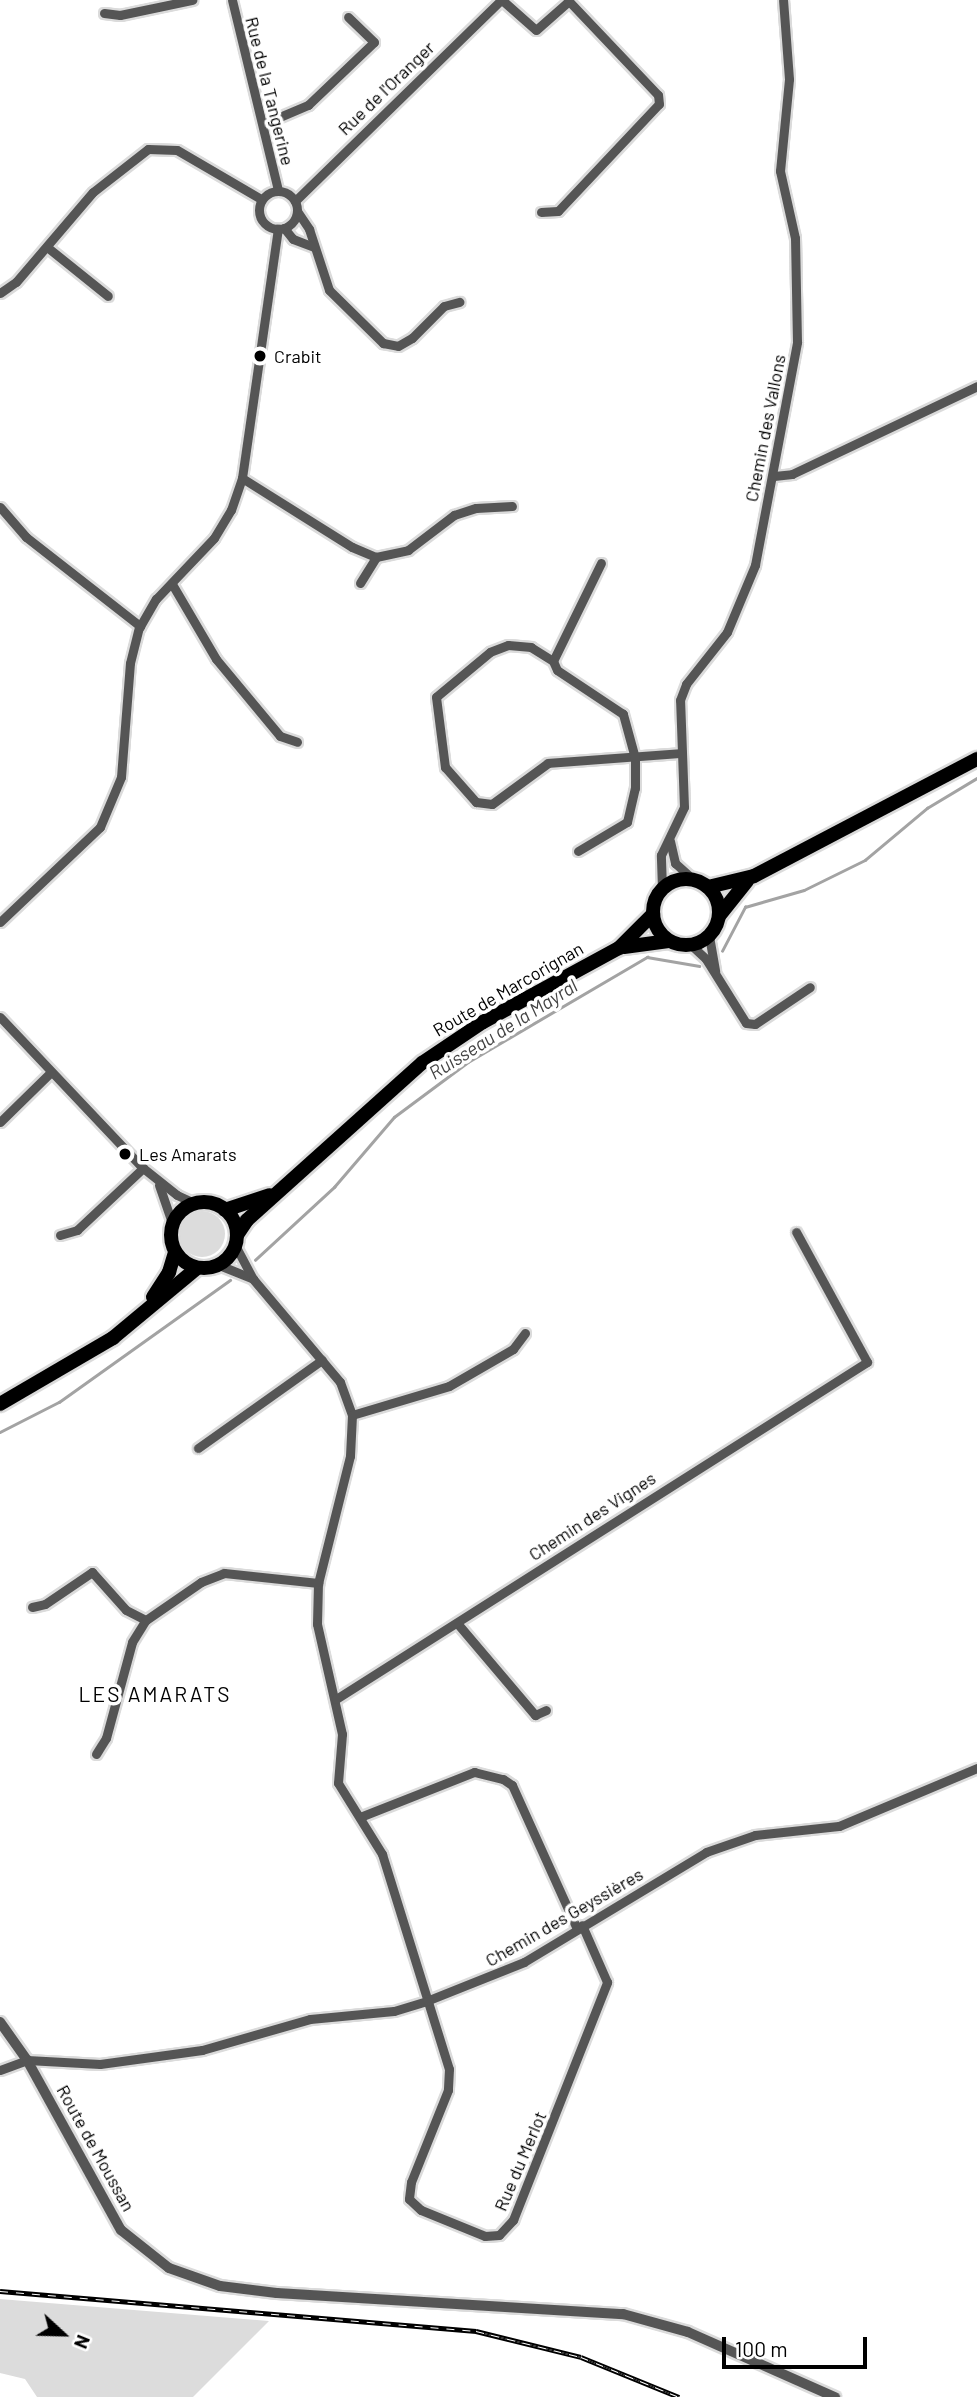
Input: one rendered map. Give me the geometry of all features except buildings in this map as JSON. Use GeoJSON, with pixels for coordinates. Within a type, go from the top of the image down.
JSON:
{"type":"FeatureCollection","features":[{"type":"Feature","properties":{"kind":"main road"},"geometry":{"type":"LineString","coordinates":[[708,887],[754,876],[977,759]]}},
{"type":"Feature","properties":{"kind":"main road"},"geometry":{"type":"LineString","coordinates":[[719,916],[719,905],[708,887],[693,879],[677,880],[663,888],[653,914],[661,934],[669,941],[691,945],[709,936],[727,901],[754,876]]}},
{"type":"Feature","properties":{"kind":"main road","name":"Route de Marcorignan"},"geometry":{"type":"LineString","coordinates":[[294,1179],[422,1063],[483,1022],[619,948],[653,914]]}},
{"type":"Feature","properties":{"kind":"main road","name":"Route de Marcorignan"},"geometry":{"type":"LineString","coordinates":[[619,948],[669,941]]}},
{"type":"Feature","properties":{"kind":"main road"},"geometry":{"type":"LineString","coordinates":[[141,1314],[169,1272],[175,1252],[172,1222],[194,1203],[225,1210],[253,1203],[294,1179]]}},
{"type":"Feature","properties":{"kind":"main road"},"geometry":{"type":"LineString","coordinates":[[0,1404],[113,1338],[197,1268],[219,1265],[247,1220],[294,1179]]}},
{"type":"Feature","properties":{"kind":"main road"},"geometry":{"type":"LineString","coordinates":[[225,1210],[236,1240]]}},
{"type":"Feature","properties":{"kind":"main road"},"geometry":{"type":"LineString","coordinates":[[175,1252],[197,1268]]}},
{"type":"Feature","properties":{"kind":"street"},"geometry":{"type":"LineString","coordinates":[[104,13],[120,15],[192,0]]}},
{"type":"Feature","properties":{"kind":"street","name":"Rue de la Tangerine"},"geometry":{"type":"LineString","coordinates":[[232,0],[278,190]]}},
{"type":"Feature","properties":{"kind":"street"},"geometry":{"type":"LineString","coordinates":[[501,0],[536,30],[568,0],[658,95],[659,104],[558,211],[541,212]]}},
{"type":"Feature","properties":{"kind":"street","name":"Rue de l'Oranger"},"geometry":{"type":"LineString","coordinates":[[281,229],[296,206],[501,0]]}},
{"type":"Feature","properties":{"kind":"street","name":"Chemin des Vallons"},"geometry":{"type":"LineString","coordinates":[[663,888],[661,855],[684,807],[680,701],[745,596],[774,476],[797,342],[799,291],[795,238],[780,171],[789,83],[783,0]]}},
{"type":"Feature","properties":{"kind":"street"},"geometry":{"type":"LineString","coordinates":[[263,124],[308,106],[374,42],[348,17]]}},
{"type":"Feature","properties":{"kind":"street"},"geometry":{"type":"LineString","coordinates":[[0,293],[47,247],[93,192],[155,148],[177,150],[261,199]]}},
{"type":"Feature","properties":{"kind":"street"},"geometry":{"type":"LineString","coordinates":[[261,199],[278,190],[296,206],[329,290],[383,343],[398,346],[444,306],[460,302]]}},
{"type":"Feature","properties":{"kind":"street"},"geometry":{"type":"LineString","coordinates":[[261,199],[260,218],[293,239],[314,247]]}},
{"type":"Feature","properties":{"kind":"street"},"geometry":{"type":"LineString","coordinates":[[0,922],[100,827],[111,805],[121,777],[130,663],[140,626],[172,584],[215,538],[242,478],[281,229]]}},
{"type":"Feature","properties":{"kind":"street"},"geometry":{"type":"LineString","coordinates":[[47,247],[108,296]]}},
{"type":"Feature","properties":{"kind":"street"},"geometry":{"type":"LineString","coordinates":[[774,476],[811,465],[977,386]]}},
{"type":"Feature","properties":{"kind":"street"},"geometry":{"type":"LineString","coordinates":[[242,478],[352,547],[376,557],[408,550],[454,515],[476,508],[512,506]]}},
{"type":"Feature","properties":{"kind":"street"},"geometry":{"type":"LineString","coordinates":[[0,507],[26,537],[140,626]]}},
{"type":"Feature","properties":{"kind":"street"},"geometry":{"type":"LineString","coordinates":[[360,583],[376,557]]}},
{"type":"Feature","properties":{"kind":"street"},"geometry":{"type":"LineString","coordinates":[[553,661],[601,563]]}},
{"type":"Feature","properties":{"kind":"street"},"geometry":{"type":"LineString","coordinates":[[172,584],[216,659],[279,736],[297,742]]}},
{"type":"Feature","properties":{"kind":"street"},"geometry":{"type":"LineString","coordinates":[[578,851],[627,822],[634,797],[635,758],[624,714],[557,670],[553,661],[531,647],[508,645],[490,652],[440,690],[435,704],[445,767],[476,802],[488,805],[548,763],[635,758],[682,753]]}},
{"type":"Feature","properties":{"kind":"street"},"geometry":{"type":"LineString","coordinates":[[670,839],[675,863],[693,879]]}},
{"type":"Feature","properties":{"kind":"street"},"geometry":{"type":"LineString","coordinates":[[709,936],[715,972]]}},
{"type":"Feature","properties":{"kind":"street"},"geometry":{"type":"LineString","coordinates":[[691,945],[715,972],[746,1023],[755,1024],[810,987]]}},
{"type":"Feature","properties":{"kind":"street"},"geometry":{"type":"LineString","coordinates":[[0,1017],[143,1168],[157,1181],[194,1203]]}},
{"type":"Feature","properties":{"kind":"street"},"geometry":{"type":"LineString","coordinates":[[0,1122],[51,1072]]}},
{"type":"Feature","properties":{"kind":"street"},"geometry":{"type":"LineString","coordinates":[[60,1235],[78,1230],[143,1168]]}},
{"type":"Feature","properties":{"kind":"street"},"geometry":{"type":"LineString","coordinates":[[157,1181],[172,1222]]}},
{"type":"Feature","properties":{"kind":"street","name":"Chemin des Vignes"},"geometry":{"type":"LineString","coordinates":[[336,1699],[867,1362],[796,1232]]}},
{"type":"Feature","properties":{"kind":"street"},"geometry":{"type":"LineString","coordinates":[[236,1240],[253,1279],[340,1382],[352,1415],[350,1456],[318,1583],[322,1659],[336,1699],[342,1734],[338,1783],[382,1854],[429,2000]]}},
{"type":"Feature","properties":{"kind":"street"},"geometry":{"type":"LineString","coordinates":[[219,1265],[253,1279]]}},
{"type":"Feature","properties":{"kind":"street"},"geometry":{"type":"LineString","coordinates":[[352,1415],[449,1385],[513,1349],[525,1333]]}},
{"type":"Feature","properties":{"kind":"street"},"geometry":{"type":"LineString","coordinates":[[198,1448],[322,1360]]}},
{"type":"Feature","properties":{"kind":"street"},"geometry":{"type":"LineString","coordinates":[[32,1607],[45,1604],[92,1572],[126,1610],[146,1620]]}},
{"type":"Feature","properties":{"kind":"street"},"geometry":{"type":"LineString","coordinates":[[96,1754],[106,1738],[132,1642],[146,1620],[201,1582],[224,1573],[318,1583]]}},
{"type":"Feature","properties":{"kind":"street"},"geometry":{"type":"LineString","coordinates":[[457,1623],[535,1715],[547,1710]]}},
{"type":"Feature","properties":{"kind":"street","name":"Chemin des Geyssières"},"geometry":{"type":"LineString","coordinates":[[27,2060],[100,2064],[202,2050],[310,2019],[394,2011],[502,1973],[706,1852],[755,1835],[839,1826],[977,1768]]}},
{"type":"Feature","properties":{"kind":"street"},"geometry":{"type":"LineString","coordinates":[[360,1817],[474,1772],[503,1779],[512,1785],[579,1926]]}},
{"type":"Feature","properties":{"kind":"street","name":"Rue du Merlot"},"geometry":{"type":"LineString","coordinates":[[429,2000],[450,2078],[411,2182],[409,2199],[421,2210],[485,2236],[499,2235],[513,2220],[607,1982],[579,1926]]}},
{"type":"Feature","properties":{"kind":"street","name":"Route de Moussan"},"geometry":{"type":"LineString","coordinates":[[0,2022],[27,2060],[121,2230],[169,2268],[220,2286],[486,2309],[622,2314],[688,2332],[835,2397]]}},
{"type":"Feature","properties":{"kind":"street"},"geometry":{"type":"LineString","coordinates":[[0,2070],[27,2060]]}},
{"type":"Feature","properties":{"kind":"shaded area"},"geometry":{"type":"Polygon","coordinates":[[[202,1211],[218,1218],[225,1234],[218,1250],[202,1257],[186,1250],[179,1234],[186,1218],[202,1211]]]}},
{"type":"Feature","properties":{"kind":"shaded area"},"geometry":{"type":"Polygon","coordinates":[[[0,2299],[269,2321],[193,2397],[37,2397],[25,2379],[0,2373],[0,2299]]]}},
{"type":"Feature","properties":{"kind":"waterway","name":"Ruisseau de la Mayral"},"geometry":{"type":"LineString","coordinates":[[722,951],[745,907],[804,890],[865,860],[927,808],[977,778]]}},
{"type":"Feature","properties":{"kind":"waterway","name":"Ruisseau de la Mayral"},"geometry":{"type":"LineString","coordinates":[[255,1260],[334,1187],[394,1117],[468,1062],[647,957],[699,966]]}},
{"type":"Feature","properties":{"kind":"waterway","name":"Ruisseau de la Mayral"},"geometry":{"type":"LineString","coordinates":[[0,1432],[59,1402],[230,1280]]}},
{"type":"Feature","properties":{"kind":"railway"},"geometry":{"type":"LineString","coordinates":[[0,2291],[476,2331],[581,2357],[679,2397]]}},
{"type":"Feature","properties":{"kind":"place","name":"Crabit"},"geometry":{"type":"Point","coordinates":[260,356]}},
{"type":"Feature","properties":{"kind":"place","name":"Les Amarats"},"geometry":{"type":"Point","coordinates":[125,1154]}},
{"type":"Feature","properties":{"kind":"district","name":"LES AMARATS"},"geometry":{"type":"Point","coordinates":[155,1694]}}]}
